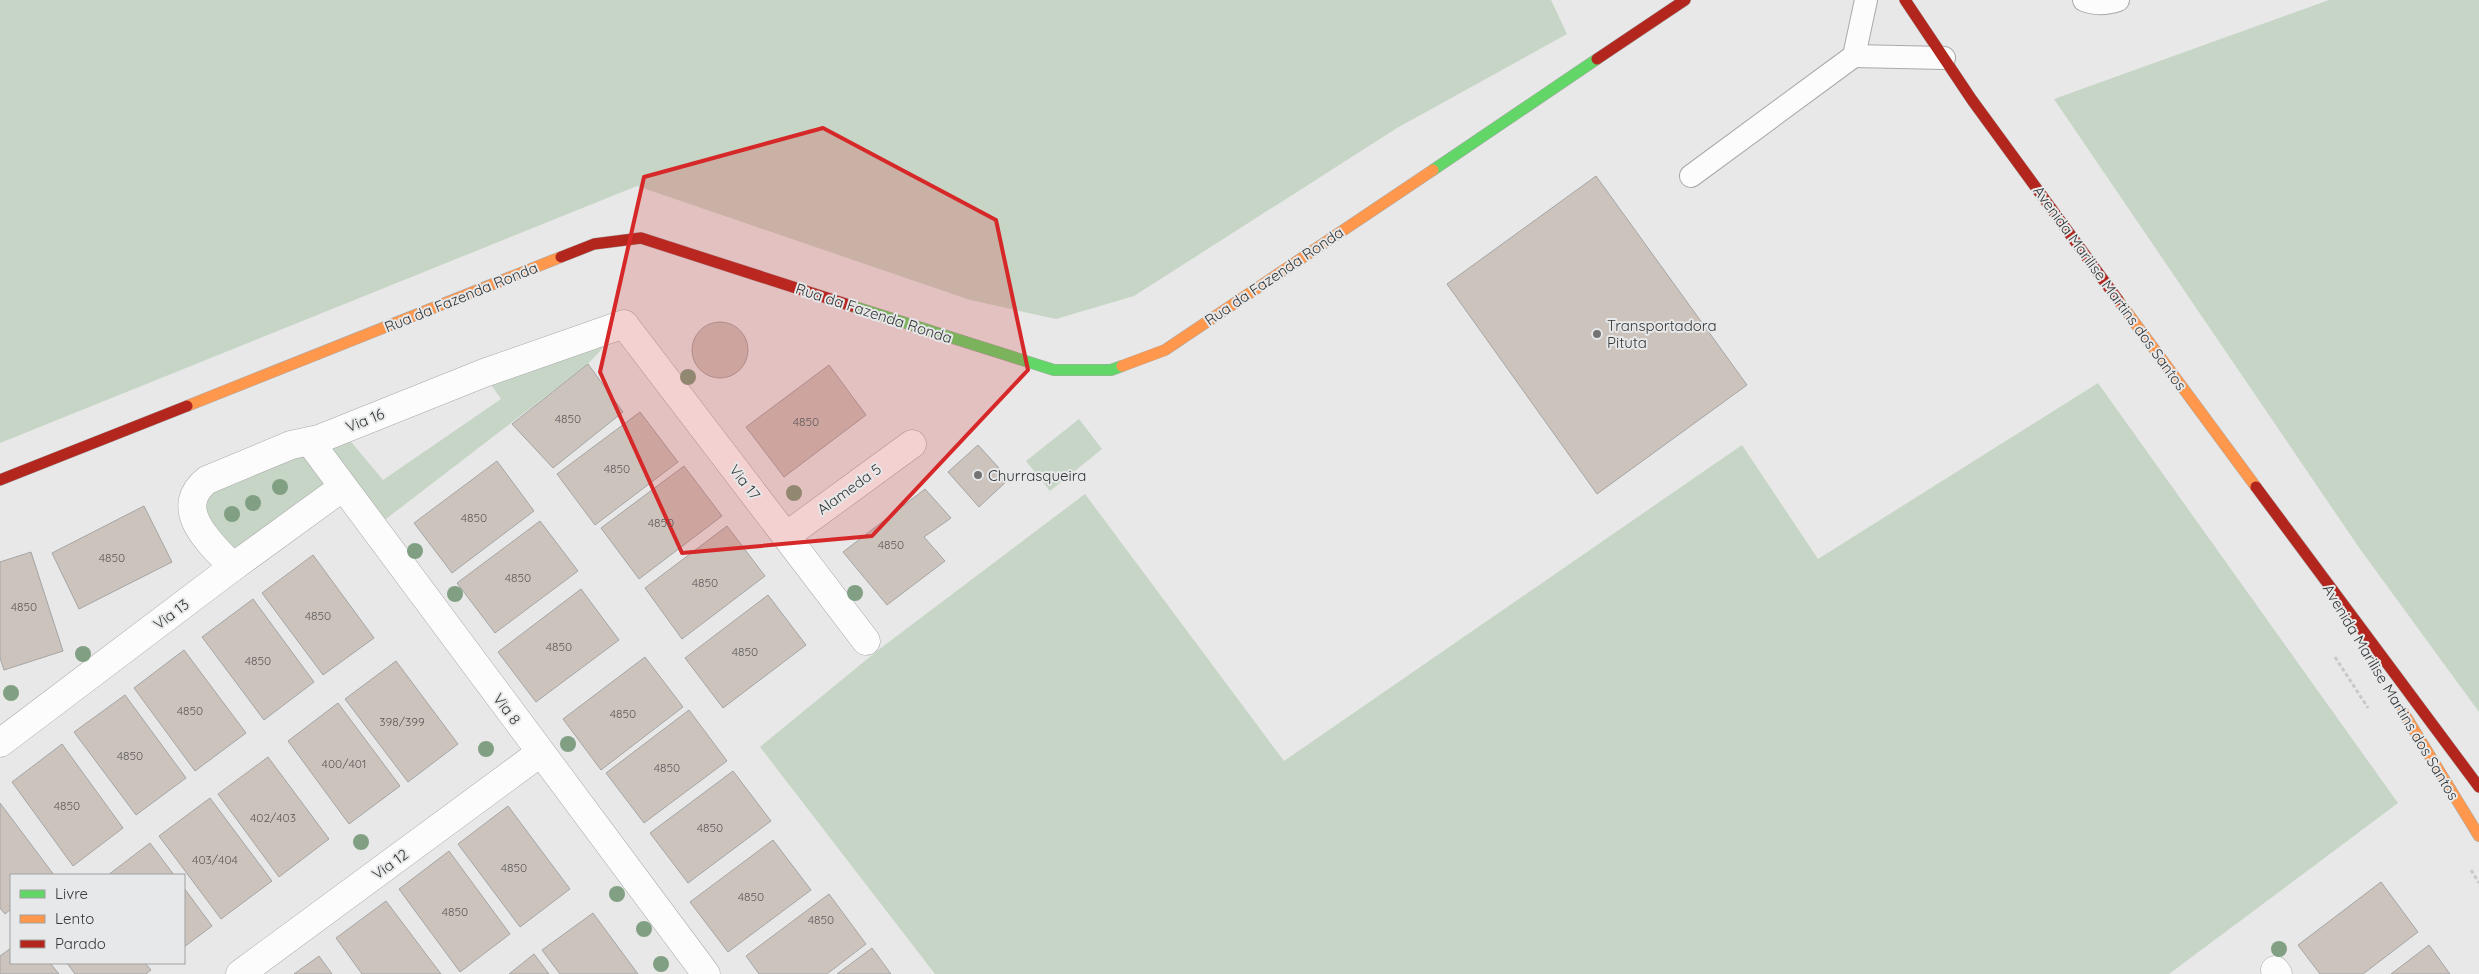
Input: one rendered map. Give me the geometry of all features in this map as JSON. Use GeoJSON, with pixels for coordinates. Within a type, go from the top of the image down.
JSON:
{"type":"FeatureCollection","features":[{"type":"Feature","properties":{"kind":"main road","name":"Rua da Fazenda Ronda"},"geometry":{"type":"LineString","coordinates":[[0,480],[594,244],[641,238],[1054,370],[1111,370],[1165,350],[1685,0]]}},
{"type":"Feature","properties":{"kind":"main road","name":"Avenida Marilise Martins dos Santos"},"geometry":{"type":"LineString","coordinates":[[1905,0],[1978,108],[2318,574],[2479,787]]}},
{"type":"Feature","properties":{"kind":"main road","name":"Avenida Marilise Martins dos Santos"},"geometry":{"type":"LineString","coordinates":[[2318,574],[2381,675]]}},
{"type":"Feature","properties":{"kind":"main road","name":"Avenida Marilise Martins dos Santos"},"geometry":{"type":"LineString","coordinates":[[2396,701],[2479,836]]}},
{"type":"Feature","properties":{"kind":"street","name":"Via 16"},"geometry":{"type":"LineString","coordinates":[[233,567],[197,526],[193,508],[194,499],[199,489],[207,480],[291,445],[303,441],[310,442],[484,373],[624,324]]}},
{"type":"Feature","properties":{"kind":"street","name":"Via 17"},"geometry":{"type":"LineString","coordinates":[[624,324],[866,641]]}},
{"type":"Feature","properties":{"kind":"street","name":"Via 8"},"geometry":{"type":"LineString","coordinates":[[310,442],[706,974]]}},
{"type":"Feature","properties":{"kind":"street","name":"Alameda 5"},"geometry":{"type":"LineString","coordinates":[[786,536],[912,444]]}},
{"type":"Feature","properties":{"kind":"street","name":"Via 13"},"geometry":{"type":"LineString","coordinates":[[2,740],[343,487]]}},
{"type":"Feature","properties":{"kind":"street","name":"Via 12"},"geometry":{"type":"LineString","coordinates":[[240,974],[540,753]]}},
{"type":"Feature","properties":{"kind":"lane"},"geometry":{"type":"LineString","coordinates":[[1854,56],[1866,0]]}},
{"type":"Feature","properties":{"kind":"lane"},"geometry":{"type":"LineString","coordinates":[[2084,0],[2093,4],[2107,4],[2118,0]]}},
{"type":"Feature","properties":{"kind":"lane"},"geometry":{"type":"LineString","coordinates":[[1691,176],[1854,56],[1944,58]]}},
{"type":"Feature","properties":{"kind":"highlighted area"},"geometry":{"type":"Polygon","coordinates":[[[823,128],[996,220],[1028,370],[872,536],[682,553],[600,372],[644,177],[823,128]]]}},
{"type":"Feature","properties":{"kind":"green space"},"geometry":{"type":"Polygon","coordinates":[[[0,0],[1551,0],[1567,34],[1397,128],[1134,296],[1056,319],[970,300],[637,186],[0,443],[0,0]]]}},
{"type":"Feature","properties":{"kind":"green space"},"geometry":{"type":"Polygon","coordinates":[[[2329,0],[2479,0],[2479,712],[2360,549],[2054,99],[2329,0]]]}},
{"type":"Feature","properties":{"kind":"green space"},"geometry":{"type":"Polygon","coordinates":[[[624,325],[588,364],[382,522],[320,441],[342,431],[383,480],[501,399],[485,376],[624,325]]]}},
{"type":"Feature","properties":{"kind":"green space"},"geometry":{"type":"Polygon","coordinates":[[[2098,383],[2398,803],[2169,974],[935,974],[760,747],[877,651],[1085,494],[1284,761],[1742,445],[1818,559],[2098,383]]]}},
{"type":"Feature","properties":{"kind":"green space"},"geometry":{"type":"Polygon","coordinates":[[[1079,419],[1102,449],[1050,491],[1026,461],[1079,419]]]}},
{"type":"Feature","properties":{"kind":"green space"},"geometry":{"type":"Polygon","coordinates":[[[300,443],[342,486],[254,549],[233,549],[194,501],[300,443]]]}},
{"type":"Feature","properties":{"kind":"building","name":"Transportadora Pituta"},"geometry":{"type":"Polygon","coordinates":[[[1596,176],[1747,385],[1597,494],[1447,284],[1596,176]]]}},
{"type":"Feature","properties":{"kind":"building"},"geometry":{"type":"Polygon","coordinates":[[[715,322],[725,322],[740,330],[746,339],[748,350],[746,361],[740,370],[725,378],[715,378],[704,373],[697,366],[692,355],[692,345],[697,334],[704,327],[715,322]]]}},
{"type":"Feature","properties":{"kind":"building"},"geometry":{"type":"Polygon","coordinates":[[[588,364],[623,412],[553,468],[512,424],[588,364]]]}},
{"type":"Feature","properties":{"kind":"building"},"geometry":{"type":"Polygon","coordinates":[[[829,365],[866,415],[784,477],[746,427],[829,365]]]}},
{"type":"Feature","properties":{"kind":"building"},"geometry":{"type":"Polygon","coordinates":[[[640,412],[678,462],[595,525],[557,474],[640,412]]]}},
{"type":"Feature","properties":{"kind":"building","name":"Churrasqueira"},"geometry":{"type":"Polygon","coordinates":[[[978,445],[1009,479],[979,507],[948,472],[978,445]]]}},
{"type":"Feature","properties":{"kind":"building"},"geometry":{"type":"Polygon","coordinates":[[[497,461],[534,511],[452,573],[414,523],[497,461]]]}},
{"type":"Feature","properties":{"kind":"building"},"geometry":{"type":"Polygon","coordinates":[[[684,466],[722,516],[639,579],[601,528],[684,466]]]}},
{"type":"Feature","properties":{"kind":"building"},"geometry":{"type":"Polygon","coordinates":[[[925,489],[951,518],[924,537],[945,561],[887,605],[843,552],[925,489]]]}},
{"type":"Feature","properties":{"kind":"building"},"geometry":{"type":"Polygon","coordinates":[[[144,506],[172,562],[79,609],[52,553],[144,506]]]}},
{"type":"Feature","properties":{"kind":"building"},"geometry":{"type":"Polygon","coordinates":[[[540,521],[578,571],[495,633],[457,583],[540,521]]]}},
{"type":"Feature","properties":{"kind":"building"},"geometry":{"type":"Polygon","coordinates":[[[727,526],[765,576],[682,639],[645,588],[727,526]]]}},
{"type":"Feature","properties":{"kind":"building"},"geometry":{"type":"Polygon","coordinates":[[[31,552],[63,651],[4,670],[0,658],[0,562],[31,552]]]}},
{"type":"Feature","properties":{"kind":"building"},"geometry":{"type":"Polygon","coordinates":[[[313,555],[374,638],[323,675],[262,593],[313,555]]]}},
{"type":"Feature","properties":{"kind":"building"},"geometry":{"type":"Polygon","coordinates":[[[581,589],[619,640],[536,702],[498,652],[581,589]]]}},
{"type":"Feature","properties":{"kind":"building"},"geometry":{"type":"Polygon","coordinates":[[[768,595],[806,645],[723,708],[685,658],[768,595]]]}},
{"type":"Feature","properties":{"kind":"building"},"geometry":{"type":"Polygon","coordinates":[[[253,599],[314,682],[264,720],[202,637],[253,599]]]}},
{"type":"Feature","properties":{"kind":"building"},"geometry":{"type":"Polygon","coordinates":[[[184,650],[246,733],[195,771],[134,688],[184,650]]]}},
{"type":"Feature","properties":{"kind":"building"},"geometry":{"type":"Polygon","coordinates":[[[645,657],[683,707],[601,770],[563,719],[645,657]]]}},
{"type":"Feature","properties":{"kind":"building"},"geometry":{"type":"Polygon","coordinates":[[[396,661],[458,744],[408,782],[345,699],[396,661]]]}},
{"type":"Feature","properties":{"kind":"building"},"geometry":{"type":"Polygon","coordinates":[[[125,695],[186,778],[136,815],[74,732],[125,695]]]}},
{"type":"Feature","properties":{"kind":"building"},"geometry":{"type":"Polygon","coordinates":[[[338,703],[400,786],[349,824],[288,741],[338,703]]]}},
{"type":"Feature","properties":{"kind":"building"},"geometry":{"type":"Polygon","coordinates":[[[689,710],[727,761],[644,823],[606,773],[689,710]]]}},
{"type":"Feature","properties":{"kind":"building"},"geometry":{"type":"Polygon","coordinates":[[[62,744],[123,828],[73,866],[12,782],[62,744]]]}},
{"type":"Feature","properties":{"kind":"building"},"geometry":{"type":"Polygon","coordinates":[[[268,757],[329,839],[279,877],[218,794],[268,757]]]}},
{"type":"Feature","properties":{"kind":"building"},"geometry":{"type":"Polygon","coordinates":[[[733,771],[771,821],[688,883],[650,833],[733,771]]]}},
{"type":"Feature","properties":{"kind":"building"},"geometry":{"type":"Polygon","coordinates":[[[210,798],[272,881],[221,919],[159,836],[210,798]]]}},
{"type":"Feature","properties":{"kind":"building"},"geometry":{"type":"Polygon","coordinates":[[[0,803],[53,874],[10,874],[10,910],[5,914],[0,908],[0,803]]]}},
{"type":"Feature","properties":{"kind":"building"},"geometry":{"type":"Polygon","coordinates":[[[508,806],[570,889],[520,927],[458,844],[508,806]]]}},
{"type":"Feature","properties":{"kind":"building"},"geometry":{"type":"Polygon","coordinates":[[[773,840],[811,890],[728,952],[690,902],[773,840]]]}},
{"type":"Feature","properties":{"kind":"building"},"geometry":{"type":"Polygon","coordinates":[[[150,843],[173,874],[109,874],[150,843]]]}},
{"type":"Feature","properties":{"kind":"building"},"geometry":{"type":"Polygon","coordinates":[[[449,851],[510,934],[460,972],[399,889],[449,851]]]}},
{"type":"Feature","properties":{"kind":"building"},"geometry":{"type":"Polygon","coordinates":[[[2381,882],[2418,932],[2363,974],[2320,974],[2298,945],[2381,882]]]}},
{"type":"Feature","properties":{"kind":"building"},"geometry":{"type":"Polygon","coordinates":[[[185,889],[212,926],[185,946],[185,889]]]}},
{"type":"Feature","properties":{"kind":"building"},"geometry":{"type":"Polygon","coordinates":[[[829,894],[866,944],[827,974],[759,974],[746,956],[829,894]]]}},
{"type":"Feature","properties":{"kind":"building"},"geometry":{"type":"Polygon","coordinates":[[[386,901],[441,974],[362,974],[336,938],[386,901]]]}},
{"type":"Feature","properties":{"kind":"building"},"geometry":{"type":"Polygon","coordinates":[[[593,913],[638,974],[560,974],[542,950],[593,913]]]}},
{"type":"Feature","properties":{"kind":"building"},"geometry":{"type":"Polygon","coordinates":[[[2429,945],[2450,974],[2391,974],[2429,945]]]}},
{"type":"Feature","properties":{"kind":"building"},"geometry":{"type":"Polygon","coordinates":[[[872,948],[891,974],[837,974],[872,948]]]}},
{"type":"Feature","properties":{"kind":"building"},"geometry":{"type":"Polygon","coordinates":[[[10,949],[10,964],[51,964],[59,974],[0,974],[0,956],[10,949]]]}},
{"type":"Feature","properties":{"kind":"building"},"geometry":{"type":"Polygon","coordinates":[[[534,954],[549,974],[509,974],[534,954]]]}},
{"type":"Feature","properties":{"kind":"building"},"geometry":{"type":"Polygon","coordinates":[[[319,956],[332,974],[294,974],[319,956]]]}},
{"type":"Feature","properties":{"kind":"building"},"geometry":{"type":"Polygon","coordinates":[[[68,964],[146,964],[151,970],[146,974],[75,974],[68,964]]]}},
{"type":"Feature","properties":{"kind":"traffic: fast"},"geometry":{"type":"LineString","coordinates":[[1433,170],[1597,59]]}},
{"type":"Feature","properties":{"kind":"traffic: fast"},"geometry":{"type":"LineString","coordinates":[[852,306],[1054,370],[1111,370],[1122,366]]}},
{"type":"Feature","properties":{"kind":"traffic: slow"},"geometry":{"type":"LineString","coordinates":[[1122,366],[1165,350],[1433,170]]}},
{"type":"Feature","properties":{"kind":"traffic: slow"},"geometry":{"type":"LineString","coordinates":[[187,406],[561,257]]}},
{"type":"Feature","properties":{"kind":"traffic: slow"},"geometry":{"type":"LineString","coordinates":[[2118,300],[2256,487]]}},
{"type":"Feature","properties":{"kind":"traffic: slow"},"geometry":{"type":"LineString","coordinates":[[2403,712],[2479,836]]}},
{"type":"Feature","properties":{"kind":"traffic: jam"},"geometry":{"type":"LineString","coordinates":[[1597,59],[1685,0]]}},
{"type":"Feature","properties":{"kind":"traffic: jam"},"geometry":{"type":"LineString","coordinates":[[1905,0],[1972,100],[2118,300]]}},
{"type":"Feature","properties":{"kind":"traffic: jam"},"geometry":{"type":"LineString","coordinates":[[561,257],[594,244],[641,238],[852,306]]}},
{"type":"Feature","properties":{"kind":"traffic: jam"},"geometry":{"type":"LineString","coordinates":[[0,480],[187,406]]}},
{"type":"Feature","properties":{"kind":"traffic: jam"},"geometry":{"type":"LineString","coordinates":[[2256,487],[2479,787]]}},
{"type":"Feature","properties":{"kind":"place","name":"Transportadora Pituta"},"geometry":{"type":"Point","coordinates":[1597,334]}},
{"type":"Feature","properties":{"kind":"place","name":"Churrasqueira"},"geometry":{"type":"Point","coordinates":[978,475]}}]}
